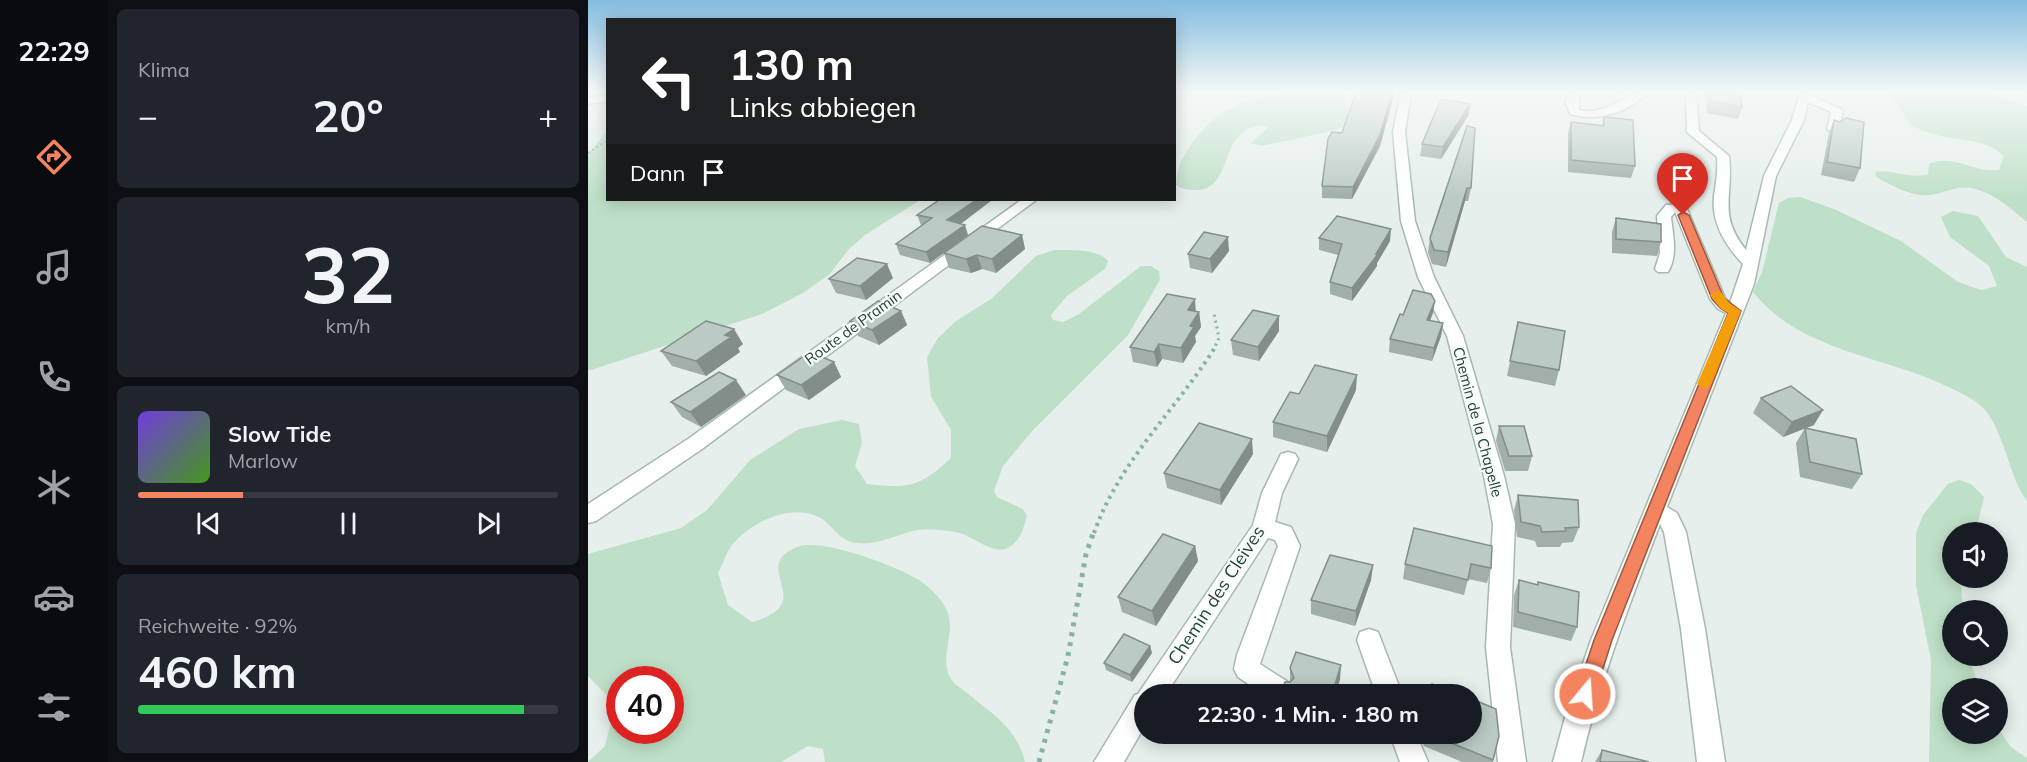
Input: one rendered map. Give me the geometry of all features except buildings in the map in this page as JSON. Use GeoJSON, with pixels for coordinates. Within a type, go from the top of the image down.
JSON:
{"type":"FeatureCollection","features":[{"type":"Feature","properties":{"kind":"street","name":"Chemin de la Chapelle"},"geometry":{"type":"LineString","coordinates":[[1400,128],[1408,221],[1426,277],[1455,336],[1491,465],[1504,524],[1498,647],[1512,762]]}},
{"type":"Feature","properties":{"kind":"street"},"geometry":{"type":"LineString","coordinates":[[1693,128],[1693,132],[1723,156],[1725,168],[1720,209],[1724,225],[1730,239],[1751,264]]}},
{"type":"Feature","properties":{"kind":"street"},"geometry":{"type":"LineString","coordinates":[[1568,762],[1580,710],[1603,640],[1735,311],[1751,264],[1770,176],[1802,128]]}},
{"type":"Feature","properties":{"kind":"street","name":"Route de Pramin"},"geometry":{"type":"LineString","coordinates":[[588,515],[695,444],[1028,201]]}},
{"type":"Feature","properties":{"kind":"street"},"geometry":{"type":"LineString","coordinates":[[1663,268],[1667,253],[1664,216],[1671,208],[1680,207],[1718,299],[1724,306],[1735,311]]}},
{"type":"Feature","properties":{"kind":"street","name":"Chemin des Cleives"},"geometry":{"type":"LineString","coordinates":[[1158,684],[1263,528],[1272,493],[1288,459]]}},
{"type":"Feature","properties":{"kind":"street"},"geometry":{"type":"LineString","coordinates":[[1656,510],[1669,519],[1675,532],[1693,629],[1711,762]]}},
{"type":"Feature","properties":{"kind":"street"},"geometry":{"type":"LineString","coordinates":[[1263,528],[1283,533],[1289,546],[1249,655],[1248,669],[1269,684]]}},
{"type":"Feature","properties":{"kind":"street"},"geometry":{"type":"LineString","coordinates":[[1369,640],[1385,684]]}},
{"type":"Feature","properties":{"kind":"street"},"geometry":{"type":"LineString","coordinates":[[1108,762],[1134,720]]}},
{"type":"Feature","properties":{"kind":"street"},"geometry":{"type":"LineString","coordinates":[[1408,744],[1414,762]]}},
{"type":"Feature","properties":{"kind":"path"},"geometry":{"type":"LineString","coordinates":[[588,153],[606,141]]}},
{"type":"Feature","properties":{"kind":"path"},"geometry":{"type":"LineString","coordinates":[[1039,762],[1068,656],[1086,554],[1102,510],[1126,467],[1213,351],[1219,338],[1214,313]]}},
{"type":"Feature","properties":{"kind":"green space"},"geometry":{"type":"Polygon","coordinates":[[[1206,128],[1252,128],[1241,134],[1234,142],[1216,181],[1208,187],[1189,190],[1176,185],[1182,160],[1195,139],[1206,128]]]}},
{"type":"Feature","properties":{"kind":"green space"},"geometry":{"type":"Polygon","coordinates":[[[1268,128],[1340,128],[1263,146],[1251,143],[1268,128]]]}},
{"type":"Feature","properties":{"kind":"green space"},"geometry":{"type":"Polygon","coordinates":[[[1917,128],[2027,128],[2027,222],[2009,207],[1983,191],[1957,188],[1922,195],[1902,190],[1876,177],[1875,172],[1881,171],[1915,176],[1928,174],[1929,164],[1937,161],[1999,170],[2004,156],[1995,149],[1973,141],[1939,136],[1917,128]]]}},
{"type":"Feature","properties":{"kind":"green space"},"geometry":{"type":"Polygon","coordinates":[[[606,132],[606,201],[918,201],[865,235],[849,249],[830,274],[803,293],[762,314],[588,371],[588,154],[606,132]]]}},
{"type":"Feature","properties":{"kind":"green space"},"geometry":{"type":"Polygon","coordinates":[[[1800,197],[1834,209],[1901,241],[1958,282],[1981,290],[1997,286],[1989,266],[1950,237],[1941,217],[1953,211],[1978,216],[2006,257],[2027,267],[2027,501],[2015,479],[2003,443],[1992,420],[1976,402],[1917,374],[1816,339],[1793,327],[1753,292],[1762,272],[1779,203],[1788,198],[1800,197]]]}},
{"type":"Feature","properties":{"kind":"green space"},"geometry":{"type":"Polygon","coordinates":[[[1054,250],[1090,252],[1108,261],[1105,269],[1067,296],[1051,315],[1053,320],[1063,322],[1079,314],[1141,266],[1151,266],[1159,271],[1160,280],[1128,335],[1034,429],[1003,466],[994,491],[997,497],[1023,509],[1027,516],[1020,536],[1014,544],[999,550],[961,534],[926,529],[872,543],[856,543],[840,536],[819,517],[796,512],[772,517],[750,529],[730,548],[718,573],[728,605],[752,622],[772,614],[781,605],[783,595],[779,564],[784,555],[797,547],[824,546],[860,555],[897,569],[922,582],[938,597],[949,617],[950,633],[946,659],[949,675],[956,685],[1005,725],[1017,741],[1025,762],[825,762],[823,749],[808,746],[781,762],[588,762],[605,746],[606,742],[606,744],[684,744],[684,666],[606,666],[606,695],[588,676],[588,554],[681,528],[707,510],[750,460],[799,429],[842,420],[859,424],[862,443],[855,466],[867,484],[904,486],[931,475],[951,458],[951,430],[931,397],[927,357],[938,338],[956,321],[991,299],[1036,256],[1054,250]]]}},
{"type":"Feature","properties":{"kind":"green space"},"geometry":{"type":"Polygon","coordinates":[[[1959,480],[1971,484],[1984,497],[1978,522],[1942,522],[1942,588],[1961,588],[1962,600],[1942,600],[1942,666],[1972,666],[1976,678],[1942,678],[1942,744],[2008,743],[2027,758],[2027,762],[1929,762],[1931,660],[1916,585],[1916,533],[1923,515],[1948,484],[1959,480]]]}},
{"type":"Feature","properties":{"kind":"slow traffic"},"geometry":{"type":"LineString","coordinates":[[1704,384],[1735,311],[1724,306],[1716,295]]}},
{"type":"Feature","properties":{"kind":"route"},"geometry":{"type":"LineString","coordinates":[[1585,694],[1603,640],[1735,311],[1724,306],[1718,299],[1683,215]]}}]}
